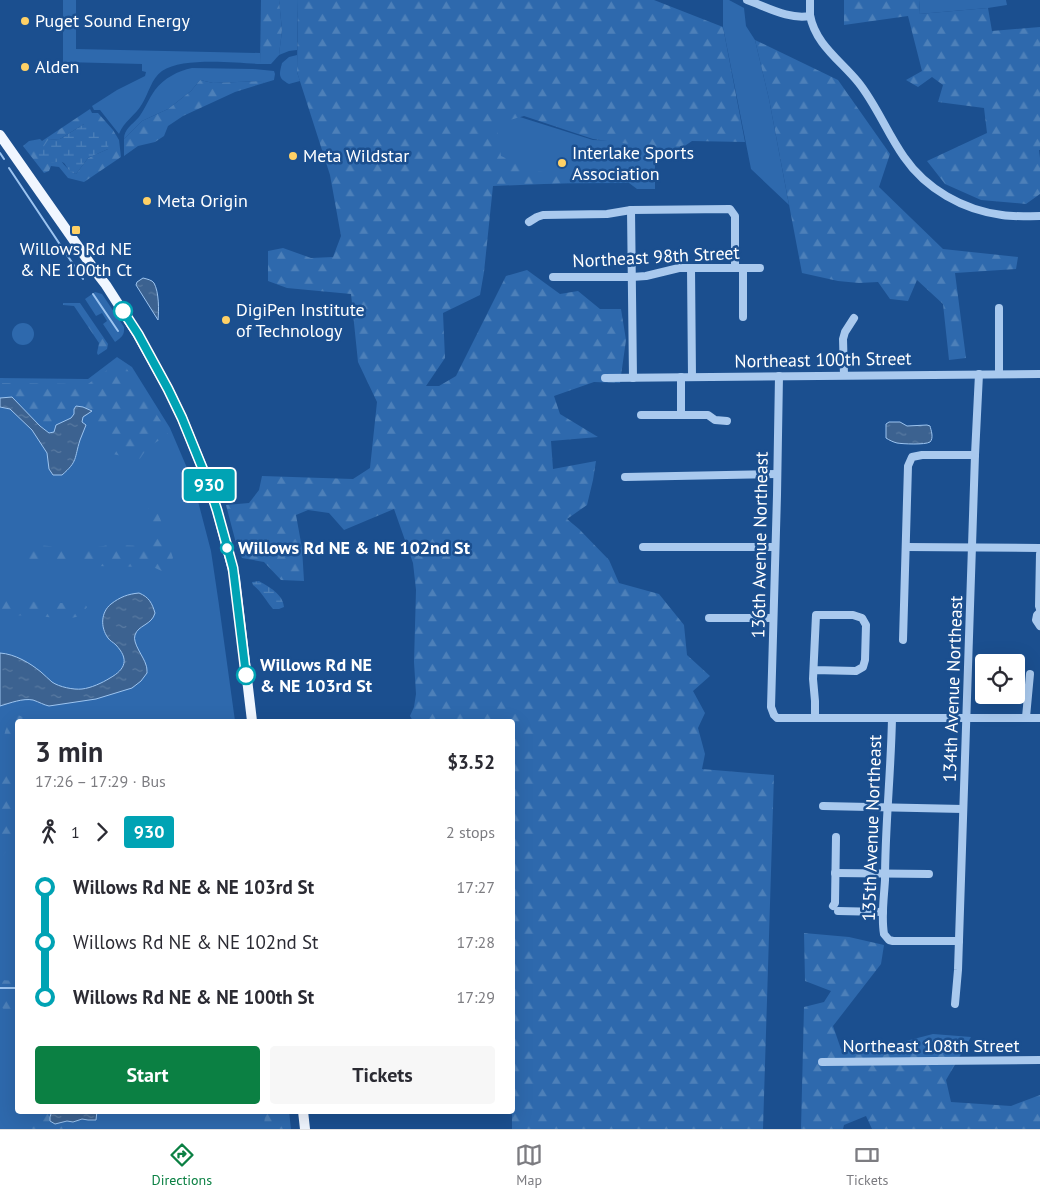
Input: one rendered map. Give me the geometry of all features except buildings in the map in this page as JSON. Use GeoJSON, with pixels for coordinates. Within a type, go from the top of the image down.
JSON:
{"type":"FeatureCollection","features":[{"type":"Feature","properties":{"kind":"main road"},"geometry":{"type":"LineString","coordinates":[[0,134],[133,326],[182,418],[206,477],[233,568],[252,719]]}},
{"type":"Feature","properties":{"kind":"main road"},"geometry":{"type":"LineString","coordinates":[[303,1114],[305,1129]]}},
{"type":"Feature","properties":{"kind":"street"},"geometry":{"type":"LineString","coordinates":[[747,0],[792,16],[810,16]]}},
{"type":"Feature","properties":{"kind":"street"},"geometry":{"type":"LineString","coordinates":[[810,0],[810,16],[815,31],[822,43],[866,92],[903,156],[923,179],[938,191],[972,208],[1004,216],[1040,216]]}},
{"type":"Feature","properties":{"kind":"street"},"geometry":{"type":"LineString","coordinates":[[632,210],[633,378]]}},
{"type":"Feature","properties":{"kind":"street"},"geometry":{"type":"LineString","coordinates":[[529,222],[543,215],[606,214],[632,210],[730,210],[734,216],[743,317]]}},
{"type":"Feature","properties":{"kind":"street","name":"Northeast 98th Street"},"geometry":{"type":"LineString","coordinates":[[553,277],[646,276],[679,268],[760,268]]}},
{"type":"Feature","properties":{"kind":"street"},"geometry":{"type":"LineString","coordinates":[[691,268],[692,377]]}},
{"type":"Feature","properties":{"kind":"street"},"geometry":{"type":"LineString","coordinates":[[999,308],[999,374]]}},
{"type":"Feature","properties":{"kind":"street"},"geometry":{"type":"LineString","coordinates":[[844,375],[843,339],[854,318]]}},
{"type":"Feature","properties":{"kind":"street","name":"134th Avenue Northeast"},"geometry":{"type":"LineString","coordinates":[[955,1004],[958,970],[979,374]]}},
{"type":"Feature","properties":{"kind":"street","name":"Northeast 100th Street"},"geometry":{"type":"LineString","coordinates":[[605,378],[1040,374]]}},
{"type":"Feature","properties":{"kind":"street","name":"136th Avenue Northeast"},"geometry":{"type":"LineString","coordinates":[[779,376],[771,707],[777,718],[815,718]]}},
{"type":"Feature","properties":{"kind":"street"},"geometry":{"type":"LineString","coordinates":[[681,377],[681,414]]}},
{"type":"Feature","properties":{"kind":"street"},"geometry":{"type":"LineString","coordinates":[[641,415],[708,415],[715,420],[727,421]]}},
{"type":"Feature","properties":{"kind":"street"},"geometry":{"type":"LineString","coordinates":[[903,640],[908,466],[912,457],[922,455],[975,455]]}},
{"type":"Feature","properties":{"kind":"street"},"geometry":{"type":"LineString","coordinates":[[625,477],[777,474]]}},
{"type":"Feature","properties":{"kind":"street"},"geometry":{"type":"LineString","coordinates":[[643,547],[775,546]]}},
{"type":"Feature","properties":{"kind":"street"},"geometry":{"type":"LineString","coordinates":[[906,547],[1040,548]]}},
{"type":"Feature","properties":{"kind":"street"},"geometry":{"type":"LineString","coordinates":[[1040,554],[1040,611],[1036,620],[1036,623],[1040,626]]}},
{"type":"Feature","properties":{"kind":"street"},"geometry":{"type":"LineString","coordinates":[[814,670],[856,671],[863,667],[865,660],[866,624],[862,618],[853,615],[816,615],[813,686],[816,701],[815,718],[1040,718]]}},
{"type":"Feature","properties":{"kind":"street"},"geometry":{"type":"LineString","coordinates":[[709,618],[773,618]]}},
{"type":"Feature","properties":{"kind":"street"},"geometry":{"type":"LineString","coordinates":[[1026,718],[1030,674]]}},
{"type":"Feature","properties":{"kind":"street","name":"135th Avenue Northeast"},"geometry":{"type":"LineString","coordinates":[[892,718],[884,873],[884,934],[886,938],[893,940],[959,941]]}},
{"type":"Feature","properties":{"kind":"street"},"geometry":{"type":"LineString","coordinates":[[824,806],[963,809]]}},
{"type":"Feature","properties":{"kind":"street"},"geometry":{"type":"LineString","coordinates":[[836,837],[835,908],[883,912]]}},
{"type":"Feature","properties":{"kind":"street"},"geometry":{"type":"LineString","coordinates":[[835,873],[930,874]]}},
{"type":"Feature","properties":{"kind":"street","name":"Northeast 108th Street"},"geometry":{"type":"LineString","coordinates":[[822,1062],[1040,1060]]}},
{"type":"Feature","properties":{"kind":"green space"},"geometry":{"type":"Polygon","coordinates":[[[63,0],[76,0],[76,49],[260,53],[260,64],[196,62],[171,67],[162,71],[153,82],[139,108],[119,134],[100,110],[94,110],[92,106],[117,90],[145,76],[146,72],[142,71],[142,64],[63,62],[63,0]]]}},
{"type":"Feature","properties":{"kind":"green space"},"geometry":{"type":"Polygon","coordinates":[[[261,0],[279,0],[282,30],[279,55],[271,64],[260,64],[261,0]]]}},
{"type":"Feature","properties":{"kind":"green space"},"geometry":{"type":"Polygon","coordinates":[[[279,0],[298,0],[297,50],[279,55],[282,30],[279,0]]]}},
{"type":"Feature","properties":{"kind":"green space"},"geometry":{"type":"Polygon","coordinates":[[[298,0],[654,0],[723,27],[745,142],[692,141],[673,154],[644,146],[593,139],[524,116],[496,124],[501,156],[535,171],[616,181],[493,186],[480,295],[443,313],[445,358],[426,386],[439,386],[456,376],[506,276],[527,270],[560,294],[578,291],[600,309],[621,309],[626,340],[620,383],[594,382],[554,396],[560,414],[598,437],[551,441],[553,469],[596,461],[587,505],[567,519],[609,560],[619,583],[659,594],[684,625],[687,655],[710,676],[693,691],[705,713],[698,728],[705,754],[702,769],[774,775],[763,1129],[512,1129],[512,1114],[515,1114],[515,719],[412,719],[410,716],[416,694],[414,662],[416,590],[413,563],[394,509],[344,530],[329,513],[308,510],[296,515],[302,548],[304,581],[281,580],[264,562],[242,558],[237,547],[226,505],[249,503],[259,490],[262,476],[353,479],[370,468],[377,402],[358,362],[351,294],[287,288],[268,281],[268,251],[283,248],[311,258],[333,257],[341,236],[330,175],[297,72],[298,0]]]}},
{"type":"Feature","properties":{"kind":"green space"},"geometry":{"type":"Polygon","coordinates":[[[723,0],[729,0],[744,8],[746,26],[755,40],[769,99],[789,205],[751,169],[723,27],[723,0]]]}},
{"type":"Feature","properties":{"kind":"green space"},"geometry":{"type":"Polygon","coordinates":[[[844,0],[920,0],[919,14],[988,8],[992,31],[1040,27],[1040,194],[1026,204],[981,200],[945,184],[927,161],[987,133],[984,108],[938,102],[943,85],[932,77],[918,87],[906,80],[922,71],[908,16],[844,25],[844,0]]]}},
{"type":"Feature","properties":{"kind":"green space"},"geometry":{"type":"Polygon","coordinates":[[[920,0],[1006,0],[1007,5],[919,14],[920,0]]]}},
{"type":"Feature","properties":{"kind":"green space"},"geometry":{"type":"Polygon","coordinates":[[[755,40],[838,80],[890,154],[879,187],[943,249],[1018,257],[1016,269],[955,273],[966,358],[949,360],[943,304],[917,280],[908,301],[890,299],[878,282],[838,281],[802,273],[769,99],[755,40]]]}},
{"type":"Feature","properties":{"kind":"green space"},"geometry":{"type":"Polygon","coordinates":[[[297,55],[297,72],[300,81],[289,84],[280,76],[280,70],[282,63],[289,57],[297,55]]]}},
{"type":"Feature","properties":{"kind":"green space"},"geometry":{"type":"Polygon","coordinates":[[[192,68],[253,69],[274,71],[275,74],[274,80],[264,83],[262,81],[213,83],[200,80],[191,91],[168,109],[142,121],[124,139],[127,130],[139,117],[159,86],[172,76],[192,68]]]}},
{"type":"Feature","properties":{"kind":"green space"},"geometry":{"type":"Polygon","coordinates":[[[200,80],[213,83],[263,81],[264,83],[235,92],[183,116],[168,126],[164,136],[155,142],[138,146],[124,156],[124,139],[142,121],[168,109],[191,91],[200,80]]]}},
{"type":"Feature","properties":{"kind":"green space","name":"Interlake Sports Association"},"geometry":{"type":"Polygon","coordinates":[[[469,101],[593,140],[655,142],[655,189],[637,189],[629,183],[468,184],[469,101]]]}},
{"type":"Feature","properties":{"kind":"green space"},"geometry":{"type":"Polygon","coordinates":[[[90,109],[92,113],[98,113],[113,130],[119,140],[121,157],[84,182],[68,178],[59,167],[51,166],[49,171],[44,173],[23,146],[29,141],[40,139],[42,141],[90,109]],[[84,124],[60,139],[48,140],[64,164],[76,174],[88,158],[108,149],[84,124]]]}},
{"type":"Feature","properties":{"kind":"green space"},"geometry":{"type":"Polygon","coordinates":[[[96,123],[109,139],[108,149],[88,158],[76,174],[71,172],[64,163],[51,163],[38,155],[48,140],[60,139],[84,124],[96,123]]]}},
{"type":"Feature","properties":{"kind":"green space"},"geometry":{"type":"Polygon","coordinates":[[[95,292],[102,294],[124,327],[122,336],[115,342],[103,324],[107,321],[102,313],[96,316],[85,299],[95,292]]]}},
{"type":"Feature","properties":{"kind":"green space"},"geometry":{"type":"Polygon","coordinates":[[[63,303],[80,303],[108,344],[107,349],[98,355],[99,343],[74,306],[63,305],[63,303]]]}},
{"type":"Feature","properties":{"kind":"green space"},"geometry":{"type":"Polygon","coordinates":[[[23,323],[31,326],[34,334],[31,342],[23,345],[15,342],[12,334],[15,326],[23,323]]]}},
{"type":"Feature","properties":{"kind":"green space"},"geometry":{"type":"Polygon","coordinates":[[[117,357],[132,367],[170,428],[193,482],[211,551],[235,719],[15,719],[15,1114],[289,1114],[291,1129],[0,1129],[0,378],[88,379],[117,357]]]}},
{"type":"Feature","properties":{"kind":"green space"},"geometry":{"type":"Polygon","coordinates":[[[121,360],[168,435],[148,447],[139,460],[113,454],[112,436],[106,425],[86,425],[82,422],[83,417],[92,410],[74,409],[74,414],[71,418],[56,425],[54,432],[49,433],[16,403],[6,389],[0,387],[0,383],[88,384],[121,360]]]}},
{"type":"Feature","properties":{"kind":"green space"},"geometry":{"type":"Polygon","coordinates":[[[155,505],[173,558],[164,572],[153,567],[94,566],[69,563],[44,564],[29,562],[18,557],[24,548],[32,545],[75,551],[109,545],[144,546],[154,541],[152,526],[145,513],[150,506],[155,505]]]}},
{"type":"Feature","properties":{"kind":"green space"},"geometry":{"type":"Polygon","coordinates":[[[259,581],[271,588],[281,598],[284,607],[273,609],[253,585],[252,582],[259,581]]]}},
{"type":"Feature","properties":{"kind":"green space"},"geometry":{"type":"Polygon","coordinates":[[[0,599],[55,603],[82,601],[87,607],[81,616],[66,619],[5,615],[0,614],[0,599]]]}},
{"type":"Feature","properties":{"kind":"green space"},"geometry":{"type":"Polygon","coordinates":[[[15,714],[23,717],[22,719],[15,719],[15,838],[0,860],[0,767],[9,766],[12,759],[11,752],[4,746],[4,736],[15,714]]]}},
{"type":"Feature","properties":{"kind":"green space"},"geometry":{"type":"Polygon","coordinates":[[[804,933],[849,937],[884,945],[881,964],[833,1026],[841,1049],[887,1052],[906,1041],[933,1034],[971,1037],[946,1080],[951,1102],[1011,1106],[1040,1095],[1040,1129],[872,1129],[866,1116],[844,1125],[843,1129],[801,1129],[804,1007],[824,1002],[831,991],[805,981],[804,933]]]}},
{"type":"Feature","properties":{"kind":"green space"},"geometry":{"type":"Polygon","coordinates":[[[0,980],[15,981],[15,1014],[8,1013],[0,1006],[0,980]]]}},
{"type":"Feature","properties":{"kind":"green space"},"geometry":{"type":"Polygon","coordinates":[[[42,1114],[99,1114],[98,1121],[62,1129],[30,1129],[42,1114]]]}},
{"type":"Feature","properties":{"kind":"green space"},"geometry":{"type":"Polygon","coordinates":[[[265,1114],[288,1114],[290,1129],[264,1129],[265,1114]]]}},
{"type":"Feature","properties":{"kind":"water"},"geometry":{"type":"Polygon","coordinates":[[[143,278],[152,281],[156,287],[158,320],[136,285],[143,278]]]}},
{"type":"Feature","properties":{"kind":"water"},"geometry":{"type":"Polygon","coordinates":[[[12,397],[49,433],[54,432],[56,425],[71,418],[76,406],[92,411],[83,417],[82,422],[86,425],[75,459],[62,475],[53,475],[49,469],[47,453],[32,430],[10,409],[0,407],[0,398],[12,397]]]}},
{"type":"Feature","properties":{"kind":"water"},"geometry":{"type":"Polygon","coordinates":[[[889,422],[900,422],[907,426],[930,426],[932,438],[930,442],[919,444],[893,442],[886,438],[886,424],[889,422]]]}},
{"type":"Feature","properties":{"kind":"water"},"geometry":{"type":"Polygon","coordinates":[[[139,593],[150,601],[155,613],[151,620],[139,629],[135,635],[135,642],[147,668],[147,673],[141,681],[132,688],[96,699],[49,706],[33,700],[25,700],[0,706],[0,653],[22,660],[37,669],[55,684],[71,689],[89,688],[104,682],[120,671],[124,663],[123,655],[105,634],[103,625],[104,615],[108,607],[118,599],[139,593]]]}},
{"type":"Feature","properties":{"kind":"water"},"geometry":{"type":"Polygon","coordinates":[[[51,1114],[97,1114],[96,1120],[82,1119],[55,1124],[50,1121],[51,1114]]]}},
{"type":"Feature","properties":{"kind":"waterway"},"geometry":{"type":"LineString","coordinates":[[0,153],[4,159]]}},
{"type":"Feature","properties":{"kind":"waterway"},"geometry":{"type":"LineString","coordinates":[[9,168],[83,279]]}},
{"type":"Feature","properties":{"kind":"waterway"},"geometry":{"type":"LineString","coordinates":[[93,294],[118,331]]}},
{"type":"Feature","properties":{"kind":"waterway"},"geometry":{"type":"LineString","coordinates":[[0,988],[15,988]]}},
{"type":"Feature","properties":{"kind":"bus line","name":"930"},"geometry":{"type":"LineString","coordinates":[[123,311],[168,389],[206,477],[233,568],[246,675]]}},
{"type":"Feature","properties":{"kind":"place","name":"Puget Sound Energy"},"geometry":{"type":"Point","coordinates":[25,21]}},
{"type":"Feature","properties":{"kind":"place","name":"Alden"},"geometry":{"type":"Point","coordinates":[25,67]}},
{"type":"Feature","properties":{"kind":"place","name":"Meta Wildstar"},"geometry":{"type":"Point","coordinates":[293,156]}},
{"type":"Feature","properties":{"kind":"place","name":"Interlake Sports Association"},"geometry":{"type":"Point","coordinates":[562,163]}},
{"type":"Feature","properties":{"kind":"place","name":"Meta Origin"},"geometry":{"type":"Point","coordinates":[147,201]}},
{"type":"Feature","properties":{"kind":"place","name":"Willows Rd NE & NE 100th Ct"},"geometry":{"type":"Point","coordinates":[76,230]}},
{"type":"Feature","properties":{"kind":"place","name":"DigiPen Institute of Technology"},"geometry":{"type":"Point","coordinates":[226,320]}},
{"type":"Feature","properties":{"kind":"place","name":"Willows Rd NE & NE 102nd St"},"geometry":{"type":"Point","coordinates":[227,548]}},
{"type":"Feature","properties":{"kind":"place","name":"Willows Rd NE & NE 103rd St"},"geometry":{"type":"Point","coordinates":[246,675]}}]}
